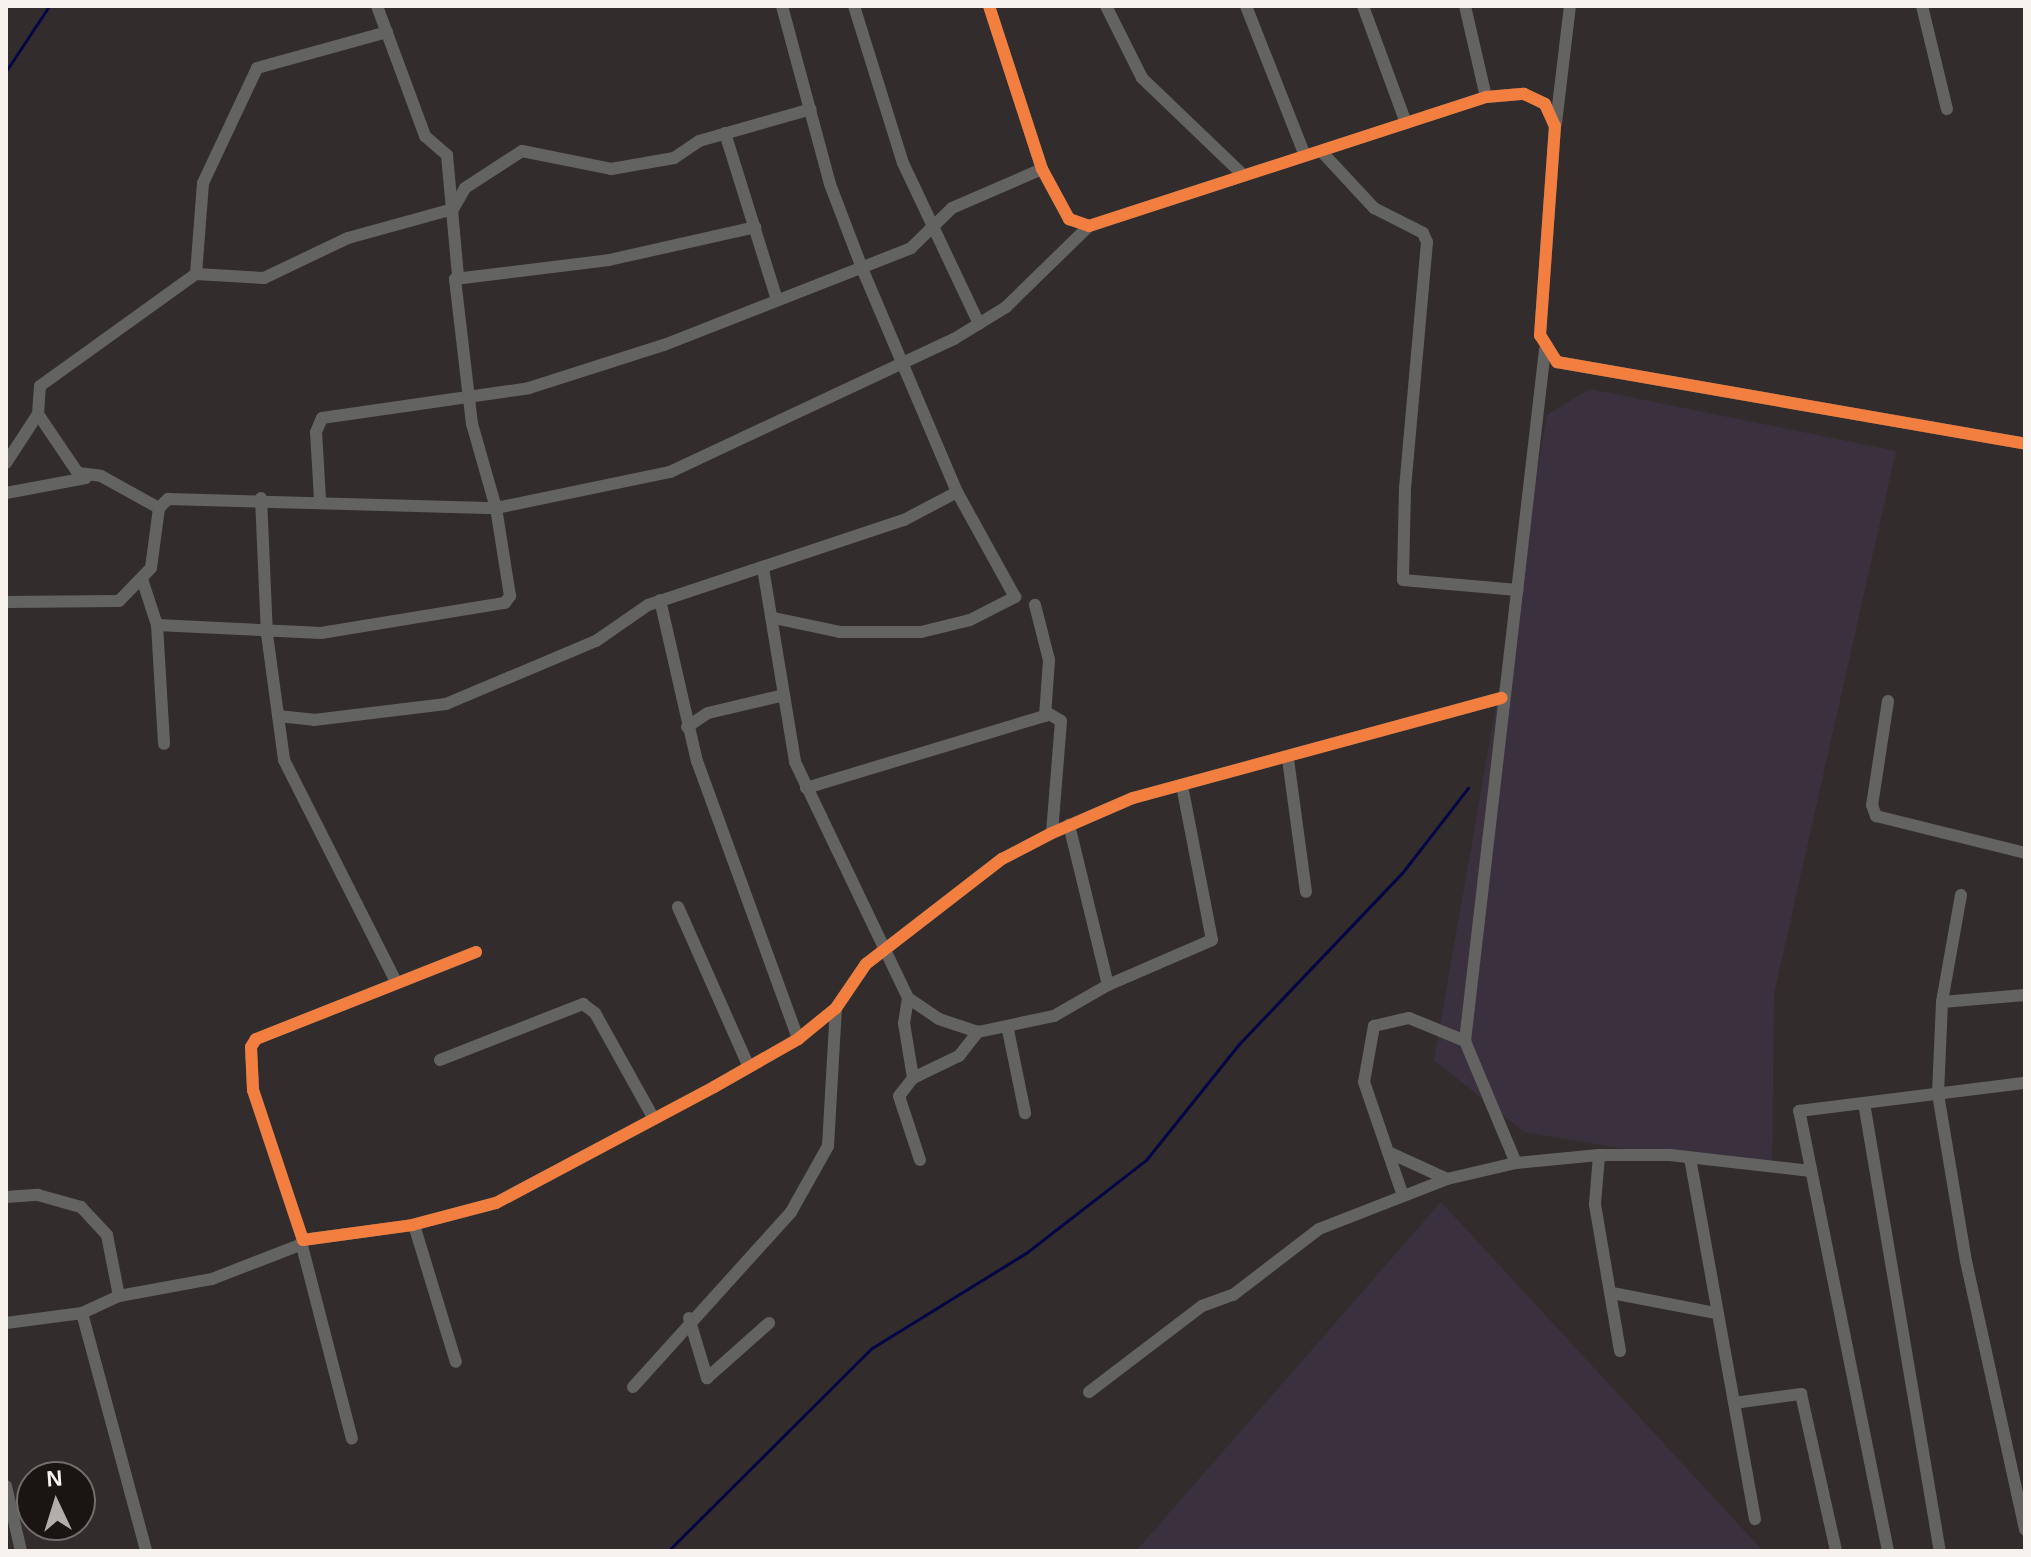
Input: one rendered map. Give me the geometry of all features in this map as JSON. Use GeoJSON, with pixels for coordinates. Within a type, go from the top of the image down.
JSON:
{"type":"FeatureCollection","features":[{"type":"Feature","properties":{"kind":"street"},"geometry":{"type":"LineString","coordinates":[[157,625],[267,634],[356,629],[505,603],[510,596],[496,508],[468,397],[447,155],[425,136],[377,6]]}},
{"type":"Feature","properties":{"kind":"street"},"geometry":{"type":"LineString","coordinates":[[774,618],[840,632],[921,632],[1013,602],[957,492],[862,268],[782,6]]}},
{"type":"Feature","properties":{"kind":"street"},"geometry":{"type":"LineString","coordinates":[[854,6],[931,229],[979,324]]}},
{"type":"Feature","properties":{"kind":"street"},"geometry":{"type":"LineString","coordinates":[[989,6],[1056,205],[1089,226]]}},
{"type":"Feature","properties":{"kind":"street"},"geometry":{"type":"LineString","coordinates":[[1106,6],[1142,78],[1243,175]]}},
{"type":"Feature","properties":{"kind":"street"},"geometry":{"type":"LineString","coordinates":[[1246,6],[1305,156]]}},
{"type":"Feature","properties":{"kind":"street"},"geometry":{"type":"LineString","coordinates":[[1363,6],[1406,123]]}},
{"type":"Feature","properties":{"kind":"street"},"geometry":{"type":"LineString","coordinates":[[1465,6],[1486,97]]}},
{"type":"Feature","properties":{"kind":"street"},"geometry":{"type":"LineString","coordinates":[[1516,1163],[1465,1041],[1502,698],[1518,590],[1545,350],[1540,335],[1555,126],[1570,6]]}},
{"type":"Feature","properties":{"kind":"street"},"geometry":{"type":"LineString","coordinates":[[1922,6],[1947,109]]}},
{"type":"Feature","properties":{"kind":"street"},"geometry":{"type":"LineString","coordinates":[[196,274],[203,183],[257,68],[387,32]]}},
{"type":"Feature","properties":{"kind":"street"},"geometry":{"type":"LineString","coordinates":[[159,508],[181,497],[320,499],[496,508],[670,472],[904,363],[979,324],[1006,307],[1089,226],[1486,97],[1524,94],[1545,104],[1555,126]]}},
{"type":"Feature","properties":{"kind":"street"},"geometry":{"type":"LineString","coordinates":[[6,463],[38,414],[40,386],[196,274],[264,278],[348,238],[453,209],[465,188],[522,151],[611,169],[674,158],[699,141],[811,109]]}},
{"type":"Feature","properties":{"kind":"street"},"geometry":{"type":"LineString","coordinates":[[725,133],[777,300]]}},
{"type":"Feature","properties":{"kind":"street"},"geometry":{"type":"LineString","coordinates":[[1321,151],[1374,208],[1423,233],[1427,242],[1403,580],[1518,590]]}},
{"type":"Feature","properties":{"kind":"street"},"geometry":{"type":"LineString","coordinates":[[320,499],[316,432],[322,418],[557,381],[911,248],[952,208],[1042,169]]}},
{"type":"Feature","properties":{"kind":"street"},"geometry":{"type":"LineString","coordinates":[[458,275],[609,260],[755,227]]}},
{"type":"Feature","properties":{"kind":"street"},"geometry":{"type":"LineString","coordinates":[[1545,350],[1557,362],[2025,444]]}},
{"type":"Feature","properties":{"kind":"street"},"geometry":{"type":"LineString","coordinates":[[38,414],[78,473],[101,476],[159,508]]}},
{"type":"Feature","properties":{"kind":"street"},"geometry":{"type":"LineString","coordinates":[[6,493],[101,476]]}},
{"type":"Feature","properties":{"kind":"street"},"geometry":{"type":"LineString","coordinates":[[278,716],[314,720],[446,704],[596,641],[660,600],[904,520],[957,492]]}},
{"type":"Feature","properties":{"kind":"street"},"geometry":{"type":"LineString","coordinates":[[261,498],[267,634],[284,760],[396,982]]}},
{"type":"Feature","properties":{"kind":"street"},"geometry":{"type":"LineString","coordinates":[[6,602],[119,601],[151,568],[159,508]]}},
{"type":"Feature","properties":{"kind":"street"},"geometry":{"type":"LineString","coordinates":[[763,568],[774,618],[784,695],[806,788],[908,998],[939,1019],[978,1032],[1008,1030],[1054,1016],[1108,985],[1212,940],[1182,785]]}},
{"type":"Feature","properties":{"kind":"street"},"geometry":{"type":"LineString","coordinates":[[142,579],[157,625],[164,744]]}},
{"type":"Feature","properties":{"kind":"street"},"geometry":{"type":"LineString","coordinates":[[660,600],[687,727],[798,1039]]}},
{"type":"Feature","properties":{"kind":"street"},"geometry":{"type":"LineString","coordinates":[[1035,605],[1049,660],[1046,712]]}},
{"type":"Feature","properties":{"kind":"street"},"geometry":{"type":"LineString","coordinates":[[687,727],[708,713],[784,695]]}},
{"type":"Feature","properties":{"kind":"street"},"geometry":{"type":"LineString","coordinates":[[6,1323],[82,1313],[119,1296],[212,1279],[300,1243],[414,1225],[496,1203],[798,1039],[836,1008],[852,980],[885,950],[1002,859],[1052,833],[1182,785],[1288,759],[1502,698]]}},
{"type":"Feature","properties":{"kind":"street"},"geometry":{"type":"LineString","coordinates":[[1888,701],[1872,805],[1876,816],[2025,853]]}},
{"type":"Feature","properties":{"kind":"street"},"geometry":{"type":"LineString","coordinates":[[806,788],[1046,712],[1061,721],[1052,833]]}},
{"type":"Feature","properties":{"kind":"street"},"geometry":{"type":"LineString","coordinates":[[1288,759],[1306,892]]}},
{"type":"Feature","properties":{"kind":"street"},"geometry":{"type":"LineString","coordinates":[[1069,825],[1108,985]]}},
{"type":"Feature","properties":{"kind":"street"},"geometry":{"type":"LineString","coordinates":[[1961,895],[1942,1002],[1938,1094],[1966,1261],[2025,1530]]}},
{"type":"Feature","properties":{"kind":"street"},"geometry":{"type":"LineString","coordinates":[[678,907],[749,1067]]}},
{"type":"Feature","properties":{"kind":"street"},"geometry":{"type":"LineString","coordinates":[[352,1439],[300,1243],[253,1090],[251,1047],[256,1039],[476,952]]}},
{"type":"Feature","properties":{"kind":"street"},"geometry":{"type":"LineString","coordinates":[[1942,1002],[2025,995]]}},
{"type":"Feature","properties":{"kind":"street"},"geometry":{"type":"LineString","coordinates":[[908,998],[904,1023],[913,1078]]}},
{"type":"Feature","properties":{"kind":"street"},"geometry":{"type":"LineString","coordinates":[[440,1060],[583,1004],[595,1013],[654,1119]]}},
{"type":"Feature","properties":{"kind":"street"},"geometry":{"type":"LineString","coordinates":[[633,1387],[689,1318],[791,1212],[828,1146],[836,1008]]}},
{"type":"Feature","properties":{"kind":"street"},"geometry":{"type":"LineString","coordinates":[[1402,1193],[1364,1082],[1374,1026],[1409,1018],[1465,1041]]}},
{"type":"Feature","properties":{"kind":"street"},"geometry":{"type":"LineString","coordinates":[[1008,1030],[1025,1113]]}},
{"type":"Feature","properties":{"kind":"street"},"geometry":{"type":"LineString","coordinates":[[920,1160],[898,1108],[899,1096],[913,1078],[959,1056],[978,1032]]}},
{"type":"Feature","properties":{"kind":"street"},"geometry":{"type":"LineString","coordinates":[[1888,1551],[1799,1111],[2025,1083]]}},
{"type":"Feature","properties":{"kind":"street"},"geometry":{"type":"LineString","coordinates":[[1864,1103],[1940,1551]]}},
{"type":"Feature","properties":{"kind":"street"},"geometry":{"type":"LineString","coordinates":[[1388,1152],[1447,1179]]}},
{"type":"Feature","properties":{"kind":"street"},"geometry":{"type":"LineString","coordinates":[[1599,1155],[1595,1204],[1620,1351]]}},
{"type":"Feature","properties":{"kind":"street"},"geometry":{"type":"LineString","coordinates":[[1089,1392],[1202,1306],[1233,1295],[1319,1229],[1402,1193],[1447,1179],[1516,1163],[1599,1155],[1690,1158],[1811,1171]]}},
{"type":"Feature","properties":{"kind":"street"},"geometry":{"type":"LineString","coordinates":[[1690,1158],[1755,1519]]}},
{"type":"Feature","properties":{"kind":"street"},"geometry":{"type":"LineString","coordinates":[[6,1197],[48,1196],[81,1207],[107,1235],[119,1296]]}},
{"type":"Feature","properties":{"kind":"street"},"geometry":{"type":"LineString","coordinates":[[414,1225],[456,1362]]}},
{"type":"Feature","properties":{"kind":"street"},"geometry":{"type":"LineString","coordinates":[[1612,1293],[1716,1313]]}},
{"type":"Feature","properties":{"kind":"street"},"geometry":{"type":"LineString","coordinates":[[82,1313],[146,1551]]}},
{"type":"Feature","properties":{"kind":"street"},"geometry":{"type":"LineString","coordinates":[[689,1318],[707,1378],[769,1323]]}},
{"type":"Feature","properties":{"kind":"street"},"geometry":{"type":"LineString","coordinates":[[1734,1403],[1801,1394],[1836,1551]]}},
{"type":"Feature","properties":{"kind":"street"},"geometry":{"type":"LineString","coordinates":[[6,1486],[21,1551]]}},
{"type":"Feature","properties":{"kind":"shaded area"},"geometry":{"type":"Polygon","coordinates":[[[1590,389],[1896,451],[1774,994],[1772,1173],[1524,1132],[1434,1060],[1547,415],[1590,389]]]}},
{"type":"Feature","properties":{"kind":"shaded area"},"geometry":{"type":"Polygon","coordinates":[[[1441,1202],[1763,1551],[1136,1551],[1441,1202]]]}},
{"type":"Feature","properties":{"kind":"waterway"},"geometry":{"type":"LineString","coordinates":[[6,71],[49,6]]}},
{"type":"Feature","properties":{"kind":"waterway"},"geometry":{"type":"LineString","coordinates":[[668,1551],[872,1348],[1026,1253],[1146,1160],[1239,1044],[1402,873],[1468,788]]}},
{"type":"Feature","properties":{"kind":"cycle path"},"geometry":{"type":"LineString","coordinates":[[989,6],[1042,169],[1069,219],[1089,226],[1486,97],[1524,94],[1545,104],[1555,126],[1540,335],[1557,362],[2025,444]]}},
{"type":"Feature","properties":{"kind":"cycle path"},"geometry":{"type":"LineString","coordinates":[[476,952],[256,1039],[251,1047],[253,1090],[303,1240],[412,1225],[496,1203],[714,1087],[798,1039],[836,1008],[866,964],[1002,859],[1052,833],[1133,798],[1502,698]]}}]}
